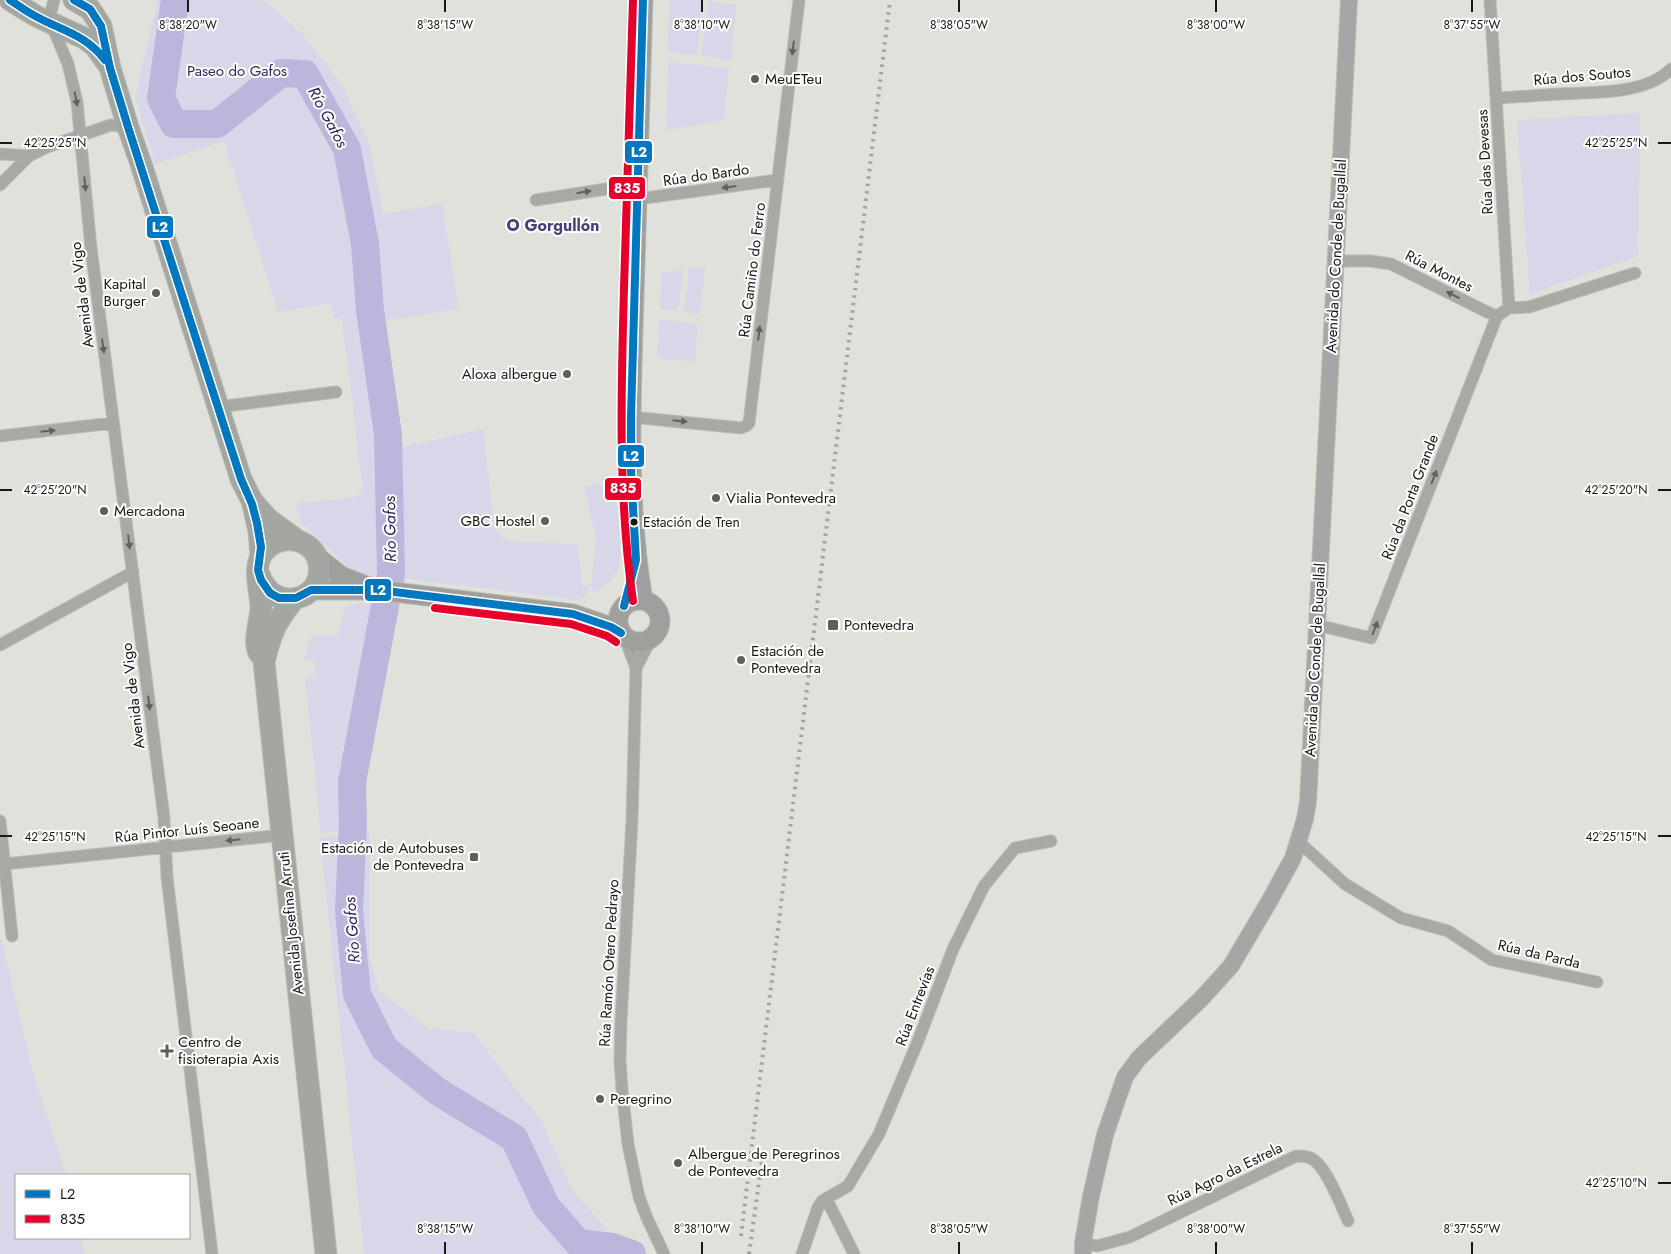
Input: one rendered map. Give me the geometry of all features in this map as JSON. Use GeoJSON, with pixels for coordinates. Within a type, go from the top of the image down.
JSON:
{"type":"FeatureCollection","features":[{"type":"Feature","properties":{"kind":"highway"},"geometry":{"type":"LineString","coordinates":[[10,0],[36,16],[84,38],[95,46],[110,68]]}},
{"type":"Feature","properties":{"kind":"highway"},"geometry":{"type":"LineString","coordinates":[[74,0],[90,9],[101,26],[121,123],[141,164],[241,479],[252,501],[258,531],[260,565],[261,608],[257,637],[258,650],[264,662]]}},
{"type":"Feature","properties":{"kind":"highway"},"geometry":{"type":"LineString","coordinates":[[252,501],[279,529],[305,543],[316,556],[319,565],[319,574],[316,582],[302,594],[284,599],[267,591],[262,583],[260,565],[267,548],[276,542],[286,539],[297,540]]}},
{"type":"Feature","properties":{"kind":"highway","name":"Avenida Josefina Arruti"},"geometry":{"type":"LineString","coordinates":[[302,594],[280,616],[271,633],[264,662],[326,1254]]}},
{"type":"Feature","properties":{"kind":"main road"},"geometry":{"type":"LineString","coordinates":[[643,0],[631,418],[631,471],[636,560],[643,600]]}},
{"type":"Feature","properties":{"kind":"main road"},"geometry":{"type":"LineString","coordinates":[[316,556],[341,576],[378,590]]}},
{"type":"Feature","properties":{"kind":"main road"},"geometry":{"type":"LineString","coordinates":[[623,636],[618,627],[618,619],[636,560]]}},
{"type":"Feature","properties":{"kind":"main road"},"geometry":{"type":"LineString","coordinates":[[302,594],[378,590],[573,614],[611,627],[623,636],[638,643],[651,639],[659,629],[660,617],[656,608],[643,600],[630,602],[622,608],[573,614]]}},
{"type":"Feature","properties":{"kind":"street","name":"Avenida de Vigo"},"geometry":{"type":"LineString","coordinates":[[54,0],[51,23],[68,64],[77,102],[91,248],[164,818],[165,847],[212,1254]]}},
{"type":"Feature","properties":{"kind":"street","name":"Rúa Camiño do Ferro"},"geometry":{"type":"LineString","coordinates":[[631,418],[741,428],[749,423],[799,0]]}},
{"type":"Feature","properties":{"kind":"street","name":"Avenida do Conde de Bugallal"},"geometry":{"type":"LineString","coordinates":[[1083,1248],[1105,1135],[1125,1078],[1139,1058],[1202,998],[1231,966],[1293,858],[1299,842],[1308,802],[1349,0]]}},
{"type":"Feature","properties":{"kind":"street","name":"Rúa das Devesas"},"geometry":{"type":"LineString","coordinates":[[1490,0],[1509,308]]}},
{"type":"Feature","properties":{"kind":"street","name":"Rúa dos Soutos"},"geometry":{"type":"LineString","coordinates":[[1496,98],[1621,90],[1644,84],[1670,72]]}},
{"type":"Feature","properties":{"kind":"street"},"geometry":{"type":"LineString","coordinates":[[0,185],[29,156],[47,147],[121,123]]}},
{"type":"Feature","properties":{"kind":"street"},"geometry":{"type":"LineString","coordinates":[[0,154],[29,156]]}},
{"type":"Feature","properties":{"kind":"street","name":"Rúa do Bardo"},"geometry":{"type":"LineString","coordinates":[[536,200],[777,180]]}},
{"type":"Feature","properties":{"kind":"street","name":"Rúa Montes"},"geometry":{"type":"LineString","coordinates":[[1335,261],[1370,261],[1391,264],[1497,316]]}},
{"type":"Feature","properties":{"kind":"street"},"geometry":{"type":"LineString","coordinates":[[1497,316],[1509,308],[1529,307],[1635,274]]}},
{"type":"Feature","properties":{"kind":"street","name":"Rúa da Porta Grande"},"geometry":{"type":"LineString","coordinates":[[1317,625],[1371,638],[1497,316]]}},
{"type":"Feature","properties":{"kind":"street"},"geometry":{"type":"LineString","coordinates":[[218,407],[336,392]]}},
{"type":"Feature","properties":{"kind":"street"},"geometry":{"type":"LineString","coordinates":[[0,436],[113,424]]}},
{"type":"Feature","properties":{"kind":"street"},"geometry":{"type":"LineString","coordinates":[[0,645],[133,572]]}},
{"type":"Feature","properties":{"kind":"street","name":"Rúa Ramón Otero Pedrayo"},"geometry":{"type":"LineString","coordinates":[[623,636],[636,668],[632,820],[620,1060],[626,1126],[639,1196],[664,1254]]}},
{"type":"Feature","properties":{"kind":"street","name":"Rúa Ramón Otero Pedrayo"},"geometry":{"type":"LineString","coordinates":[[636,668],[651,639]]}},
{"type":"Feature","properties":{"kind":"street"},"geometry":{"type":"LineString","coordinates":[[0,820],[12,936]]}},
{"type":"Feature","properties":{"kind":"street","name":"Rúa Pintor Luís Seoane"},"geometry":{"type":"LineString","coordinates":[[5,864],[282,835]]}},
{"type":"Feature","properties":{"kind":"street","name":"Rúa Entrevías"},"geometry":{"type":"LineString","coordinates":[[822,1201],[848,1186],[879,1134],[918,1041],[953,949],[984,886],[1014,848],[1051,841]]}},
{"type":"Feature","properties":{"kind":"street","name":"Rúa da Parda"},"geometry":{"type":"LineString","coordinates":[[1299,842],[1345,884],[1401,918],[1448,931],[1492,960],[1597,982]]}},
{"type":"Feature","properties":{"kind":"street","name":"Rúa Agro da Estrela"},"geometry":{"type":"LineString","coordinates":[[1083,1248],[1130,1237],[1296,1156],[1305,1156],[1314,1160],[1322,1168],[1348,1221]]}},
{"type":"Feature","properties":{"kind":"street"},"geometry":{"type":"LineString","coordinates":[[802,1254],[814,1215],[822,1201],[830,1206],[854,1254]]}},
{"type":"Feature","properties":{"kind":"green space","name":"Paseo do Gafos"},"geometry":{"type":"Polygon","coordinates":[[[158,0],[265,0],[303,35],[342,85],[369,143],[383,214],[442,204],[459,309],[377,322],[397,448],[484,429],[493,525],[500,535],[510,541],[577,544],[583,586],[589,587],[584,597],[578,600],[408,579],[373,581],[350,569],[301,522],[296,506],[298,503],[353,498],[363,492],[342,318],[334,318],[331,303],[278,312],[224,141],[155,164],[135,97],[158,0]]]}},
{"type":"Feature","properties":{"kind":"green space"},"geometry":{"type":"Polygon","coordinates":[[[670,0],[702,0],[697,55],[667,52],[670,0]]]}},
{"type":"Feature","properties":{"kind":"green space"},"geometry":{"type":"Polygon","coordinates":[[[709,1],[736,5],[731,60],[701,56],[709,1]]]}},
{"type":"Feature","properties":{"kind":"green space"},"geometry":{"type":"Polygon","coordinates":[[[668,62],[729,68],[724,120],[666,130],[668,62]]]}},
{"type":"Feature","properties":{"kind":"green space"},"geometry":{"type":"Polygon","coordinates":[[[1640,113],[1638,256],[1530,294],[1517,120],[1640,113]]]}},
{"type":"Feature","properties":{"kind":"green space"},"geometry":{"type":"Polygon","coordinates":[[[705,267],[700,314],[684,312],[689,268],[705,267]]]}},
{"type":"Feature","properties":{"kind":"green space"},"geometry":{"type":"Polygon","coordinates":[[[683,270],[678,311],[660,309],[662,272],[683,270]]]}},
{"type":"Feature","properties":{"kind":"green space"},"geometry":{"type":"Polygon","coordinates":[[[659,319],[698,324],[695,362],[657,358],[659,319]]]}},
{"type":"Feature","properties":{"kind":"green space"},"geometry":{"type":"Polygon","coordinates":[[[614,483],[620,539],[620,560],[617,572],[612,579],[595,592],[591,588],[596,539],[584,486],[614,483]]]}},
{"type":"Feature","properties":{"kind":"green space"},"geometry":{"type":"Polygon","coordinates":[[[360,603],[380,605],[348,772],[349,830],[321,833],[305,679],[315,677],[313,659],[303,659],[312,636],[337,636],[345,608],[360,603]]]}},
{"type":"Feature","properties":{"kind":"green space"},"geometry":{"type":"Polygon","coordinates":[[[370,832],[370,958],[379,991],[429,1028],[473,1033],[542,1122],[572,1189],[607,1229],[596,1254],[364,1254],[320,838],[370,832]]]}},
{"type":"Feature","properties":{"kind":"green space"},"geometry":{"type":"Polygon","coordinates":[[[0,934],[33,1072],[66,1174],[15,1174],[15,1239],[81,1239],[84,1254],[0,1254],[0,934]]]}},
{"type":"Feature","properties":{"kind":"waterway","name":"Río Gafos"},"geometry":{"type":"LineString","coordinates":[[175,0],[161,98],[174,124],[217,124],[281,73],[305,74],[347,149],[365,244],[370,310],[388,435],[391,574],[352,782],[353,823],[349,911],[357,994],[384,1048],[437,1091],[514,1138],[546,1206],[578,1243],[612,1247],[632,1254]]}},
{"type":"Feature","properties":{"kind":"railway"},"geometry":{"type":"LineString","coordinates":[[741,1236],[890,0]]}},
{"type":"Feature","properties":{"kind":"railway"},"geometry":{"type":"LineString","coordinates":[[749,1254],[763,1153]]}},
{"type":"Feature","properties":{"kind":"transit line","name":"L2"},"geometry":{"type":"LineString","coordinates":[[10,0],[33,15],[82,39],[105,60]]}},
{"type":"Feature","properties":{"kind":"transit line","name":"L2"},"geometry":{"type":"LineString","coordinates":[[74,0],[90,9],[101,26],[110,68],[128,127],[241,479],[252,504],[261,547],[258,570],[261,580],[270,593],[279,598],[296,598],[311,590],[378,590],[573,614],[611,627],[621,633]]}},
{"type":"Feature","properties":{"kind":"transit line","name":"835"},"geometry":{"type":"LineString","coordinates":[[633,0],[622,406],[625,523],[633,601]]}},
{"type":"Feature","properties":{"kind":"transit line","name":"L2"},"geometry":{"type":"LineString","coordinates":[[624,606],[636,560],[631,471],[631,417],[643,0]]}},
{"type":"Feature","properties":{"kind":"transit line","name":"835"},"geometry":{"type":"LineString","coordinates":[[435,608],[571,624],[607,636],[616,642]]}},
{"type":"Feature","properties":{"kind":"place","name":"MeuETeu"},"geometry":{"type":"Point","coordinates":[755,79]}},
{"type":"Feature","properties":{"kind":"place","name":"Kapital Burger"},"geometry":{"type":"Point","coordinates":[156,293]}},
{"type":"Feature","properties":{"kind":"place","name":"Aloxa albergue"},"geometry":{"type":"Point","coordinates":[567,374]}},
{"type":"Feature","properties":{"kind":"place","name":"Vialia Pontevedra"},"geometry":{"type":"Point","coordinates":[716,498]}},
{"type":"Feature","properties":{"kind":"place","name":"Mercadona"},"geometry":{"type":"Point","coordinates":[104,511]}},
{"type":"Feature","properties":{"kind":"place","name":"GBC Hostel"},"geometry":{"type":"Point","coordinates":[545,521]}},
{"type":"Feature","properties":{"kind":"place","name":"Estación de Tren"},"geometry":{"type":"Point","coordinates":[634,522]}},
{"type":"Feature","properties":{"kind":"place","name":"Pontevedra"},"geometry":{"type":"Point","coordinates":[833,625]}},
{"type":"Feature","properties":{"kind":"place","name":"Estación de Pontevedra"},"geometry":{"type":"Point","coordinates":[741,660]}},
{"type":"Feature","properties":{"kind":"place","name":"Estación de Autobuses de Pontevedra"},"geometry":{"type":"Point","coordinates":[474,857]}},
{"type":"Feature","properties":{"kind":"place","name":"Centro de fisioterapia Axis"},"geometry":{"type":"Point","coordinates":[167,1051]}},
{"type":"Feature","properties":{"kind":"place","name":"Peregrino"},"geometry":{"type":"Point","coordinates":[600,1099]}},
{"type":"Feature","properties":{"kind":"place","name":"Albergue de Peregrinos de Pontevedra"},"geometry":{"type":"Point","coordinates":[678,1163]}},
{"type":"Feature","properties":{"kind":"district","name":"O Gorgullón"},"geometry":{"type":"Point","coordinates":[553,225]}}]}
